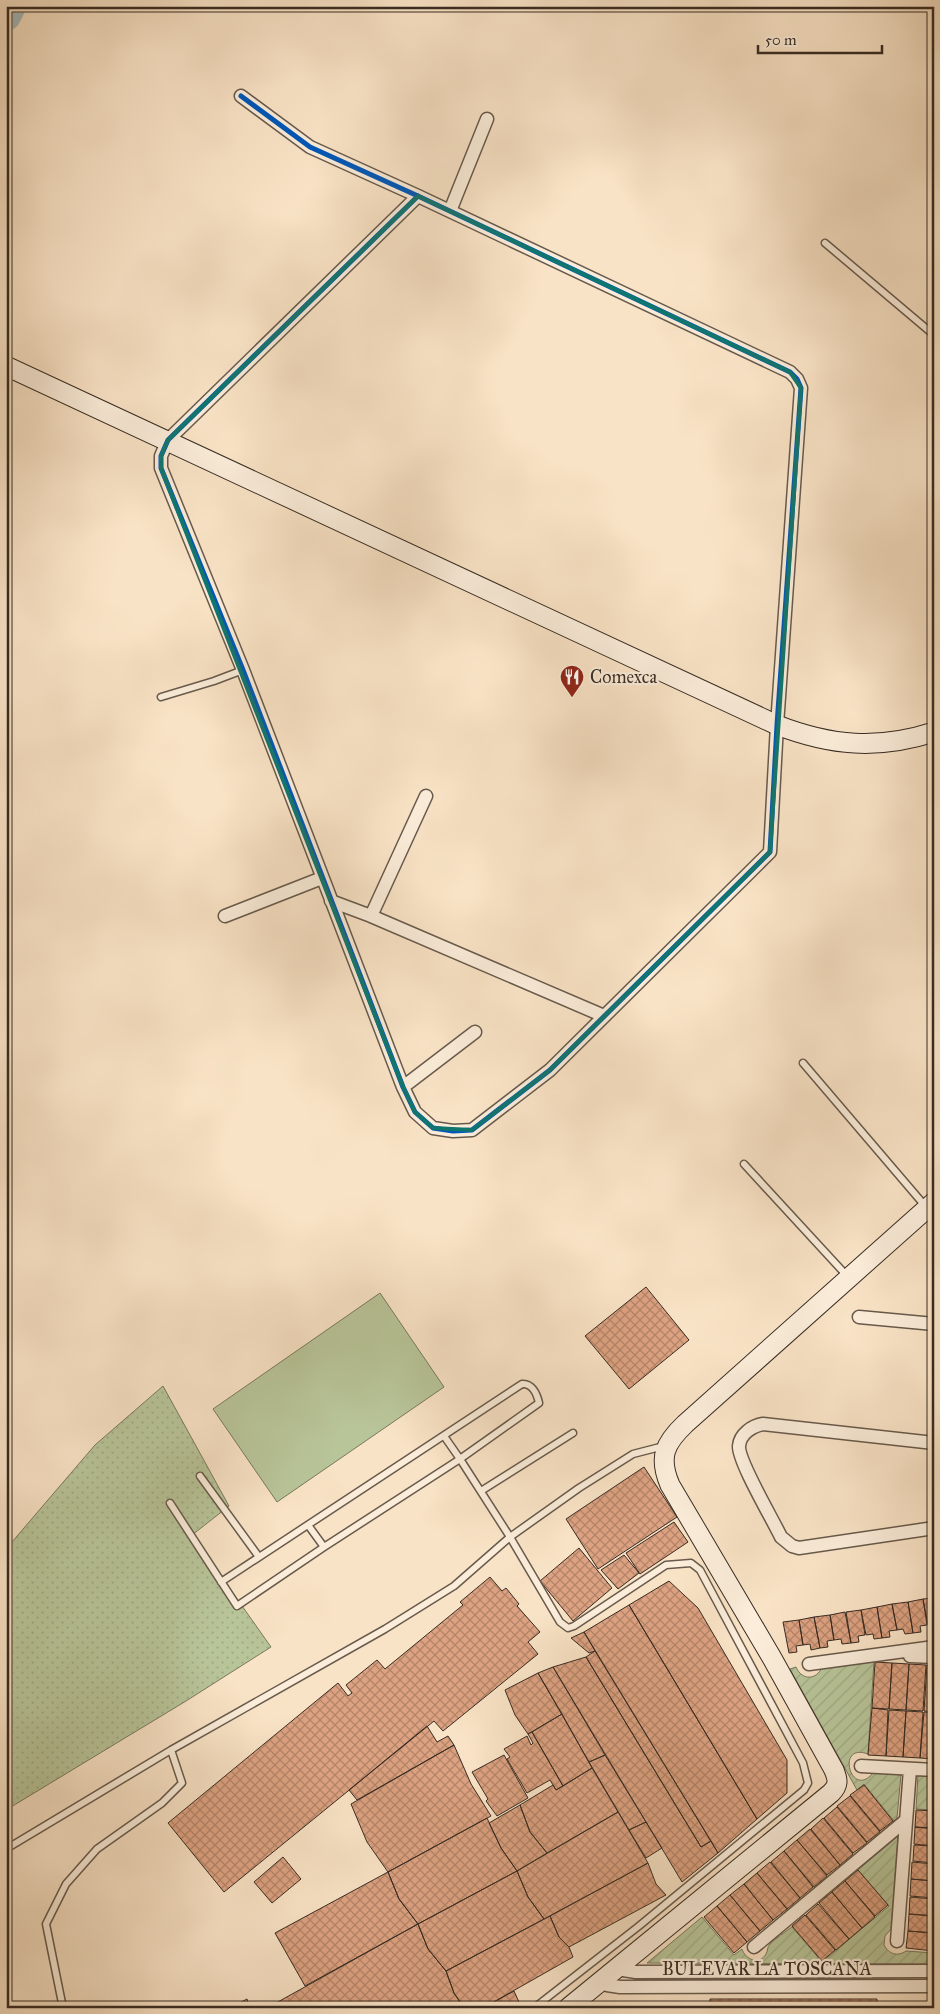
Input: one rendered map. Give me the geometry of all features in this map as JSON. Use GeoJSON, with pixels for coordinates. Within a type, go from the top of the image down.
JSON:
{"type":"FeatureCollection","features":[{"type":"Feature","properties":{"kind":"main road"},"geometry":{"type":"LineString","coordinates":[[6,366],[777,725],[816,739],[847,744],[878,744],[910,740],[934,732]]}},
{"type":"Feature","properties":{"kind":"main road"},"geometry":{"type":"LineString","coordinates":[[568,2008],[832,1794],[838,1782],[834,1770],[772,1658],[670,1485],[664,1467],[666,1446],[670,1439],[685,1424],[930,1205]]}},
{"type":"Feature","properties":{"kind":"street"},"geometry":{"type":"LineString","coordinates":[[241,96],[310,148],[418,196],[790,372],[797,379],[801,388],[770,852],[550,1070],[472,1130],[453,1131],[433,1128],[415,1112],[403,1086],[243,670],[161,468],[161,456],[168,440],[418,196]]}},
{"type":"Feature","properties":{"kind":"street"},"geometry":{"type":"LineString","coordinates":[[450,211],[487,119]]}},
{"type":"Feature","properties":{"kind":"street"},"geometry":{"type":"LineString","coordinates":[[371,916],[426,796]]}},
{"type":"Feature","properties":{"kind":"street"},"geometry":{"type":"LineString","coordinates":[[225,916],[322,878]]}},
{"type":"Feature","properties":{"kind":"street"},"geometry":{"type":"LineString","coordinates":[[331,901],[371,916],[604,1016]]}},
{"type":"Feature","properties":{"kind":"street"},"geometry":{"type":"LineString","coordinates":[[403,1086],[475,1032]]}},
{"type":"Feature","properties":{"kind":"street"},"geometry":{"type":"LineString","coordinates":[[859,1317],[934,1324]]}},
{"type":"Feature","properties":{"kind":"street"},"geometry":{"type":"LineString","coordinates":[[934,1443],[763,1424],[746,1432],[741,1439],[739,1447],[743,1462],[781,1537],[792,1546],[799,1548],[934,1528]]}},
{"type":"Feature","properties":{"kind":"street"},"geometry":{"type":"LineString","coordinates":[[809,1664],[934,1646]]}},
{"type":"Feature","properties":{"kind":"street"},"geometry":{"type":"LineString","coordinates":[[888,1654],[934,1657]]}},
{"type":"Feature","properties":{"kind":"street"},"geometry":{"type":"LineString","coordinates":[[861,1766],[934,1770]]}},
{"type":"Feature","properties":{"kind":"street"},"geometry":{"type":"LineString","coordinates":[[897,1942],[910,1769]]}},
{"type":"Feature","properties":{"kind":"street"},"geometry":{"type":"LineString","coordinates":[[754,1947],[905,1821]]}},
{"type":"Feature","properties":{"kind":"street","name":"BULEVAR LA TOSCANA"},"geometry":{"type":"LineString","coordinates":[[618,1967],[623,1970],[636,1972],[934,1971]]}},
{"type":"Feature","properties":{"kind":"street","name":"BULEVAR LA TOSCANA"},"geometry":{"type":"LineString","coordinates":[[602,1980],[607,1985],[620,1987],[934,1986]]}},
{"type":"Feature","properties":{"kind":"lane"},"geometry":{"type":"LineString","coordinates":[[825,243],[934,335]]}},
{"type":"Feature","properties":{"kind":"lane"},"geometry":{"type":"LineString","coordinates":[[160,697],[243,670]]}},
{"type":"Feature","properties":{"kind":"lane"},"geometry":{"type":"LineString","coordinates":[[803,1064],[930,1205]]}},
{"type":"Feature","properties":{"kind":"lane"},"geometry":{"type":"LineString","coordinates":[[744,1164],[848,1278]]}},
{"type":"Feature","properties":{"kind":"lane"},"geometry":{"type":"LineString","coordinates":[[170,1503],[221,1582],[237,1606],[460,1459],[538,1403],[530,1385],[522,1384],[221,1582]]}},
{"type":"Feature","properties":{"kind":"lane"},"geometry":{"type":"LineString","coordinates":[[481,1491],[573,1433]]}},
{"type":"Feature","properties":{"kind":"lane"},"geometry":{"type":"LineString","coordinates":[[444,1436],[510,1537],[560,1622],[568,1628],[574,1626],[666,1564],[691,1563],[700,1570],[803,1763],[808,1783],[804,1790],[742,1842],[534,2008]]}},
{"type":"Feature","properties":{"kind":"lane"},"geometry":{"type":"LineString","coordinates":[[6,1850],[172,1750],[385,1629],[454,1586],[510,1537],[579,1488],[633,1454],[666,1446]]}},
{"type":"Feature","properties":{"kind":"lane"},"geometry":{"type":"LineString","coordinates":[[200,1476],[259,1557]]}},
{"type":"Feature","properties":{"kind":"lane"},"geometry":{"type":"LineString","coordinates":[[308,1525],[324,1547]]}},
{"type":"Feature","properties":{"kind":"lane"},"geometry":{"type":"LineString","coordinates":[[63,2008],[46,1924],[66,1884],[97,1849],[162,1803],[182,1783],[172,1750]]}},
{"type":"Feature","properties":{"kind":"highlighted area"},"geometry":{"type":"Polygon","coordinates":[[[418,196],[790,372],[801,388],[770,852],[550,1070],[472,1130],[433,1128],[415,1112],[403,1087],[161,468],[161,456],[168,440],[418,196]]]}},
{"type":"Feature","properties":{"kind":"green space"},"geometry":{"type":"Polygon","coordinates":[[[380,1293],[444,1387],[277,1502],[213,1409],[380,1293]]]}},
{"type":"Feature","properties":{"kind":"green space"},"geometry":{"type":"Polygon","coordinates":[[[163,1386],[229,1506],[192,1535],[271,1647],[6,1810],[6,1549],[95,1445],[163,1386]]]}},
{"type":"Feature","properties":{"kind":"green space"},"geometry":{"type":"Polygon","coordinates":[[[874,1661],[868,1754],[858,1752],[852,1756],[849,1762],[853,1776],[858,1780],[865,1779],[873,1773],[901,1774],[897,1818],[894,1821],[864,1784],[857,1790],[790,1669],[796,1667],[802,1675],[809,1677],[817,1674],[822,1667],[874,1661]]]}},
{"type":"Feature","properties":{"kind":"green space"},"geometry":{"type":"Polygon","coordinates":[[[918,1775],[934,1776],[934,1810],[916,1809],[918,1775]]]}},
{"type":"Feature","properties":{"kind":"green space"},"geometry":{"type":"Polygon","coordinates":[[[898,1836],[891,1929],[885,1936],[884,1945],[888,1951],[896,1954],[906,1951],[934,1953],[934,1964],[647,1963],[702,1917],[734,1955],[742,1949],[746,1956],[752,1960],[760,1960],[766,1954],[768,1946],[792,1927],[822,1962],[889,1906],[858,1870],[898,1836]]]}},
{"type":"Feature","properties":{"kind":"building"},"geometry":{"type":"Polygon","coordinates":[[[646,1287],[689,1340],[629,1389],[585,1336],[646,1287]]]}},
{"type":"Feature","properties":{"kind":"building"},"geometry":{"type":"Polygon","coordinates":[[[644,1467],[677,1517],[598,1569],[566,1519],[644,1467]]]}},
{"type":"Feature","properties":{"kind":"building"},"geometry":{"type":"Polygon","coordinates":[[[674,1522],[688,1542],[640,1574],[626,1553],[674,1522]]]}},
{"type":"Feature","properties":{"kind":"building"},"geometry":{"type":"Polygon","coordinates":[[[579,1548],[612,1588],[573,1621],[540,1581],[579,1548]]]}},
{"type":"Feature","properties":{"kind":"building"},"geometry":{"type":"Polygon","coordinates":[[[624,1555],[639,1573],[618,1589],[601,1570],[624,1555]]]}},
{"type":"Feature","properties":{"kind":"building"},"geometry":{"type":"Polygon","coordinates":[[[490,1577],[502,1591],[506,1588],[519,1604],[517,1606],[540,1632],[528,1642],[538,1654],[443,1731],[434,1721],[224,1892],[168,1823],[338,1683],[348,1696],[352,1693],[346,1685],[377,1660],[385,1669],[463,1605],[460,1602],[490,1577]]]}},
{"type":"Feature","properties":{"kind":"building"},"geometry":{"type":"Polygon","coordinates":[[[669,1581],[698,1608],[787,1760],[787,1793],[757,1819],[629,1605],[669,1581]]]}},
{"type":"Feature","properties":{"kind":"building"},"geometry":{"type":"Polygon","coordinates":[[[934,1598],[934,1624],[928,1625],[923,1599],[934,1598]]]}},
{"type":"Feature","properties":{"kind":"building"},"geometry":{"type":"Polygon","coordinates":[[[923,1599],[927,1625],[920,1626],[921,1632],[913,1633],[908,1602],[923,1599]]]}},
{"type":"Feature","properties":{"kind":"building"},"geometry":{"type":"Polygon","coordinates":[[[908,1602],[913,1633],[905,1634],[903,1629],[897,1630],[892,1604],[908,1602]]]}},
{"type":"Feature","properties":{"kind":"building"},"geometry":{"type":"Polygon","coordinates":[[[892,1604],[897,1630],[889,1631],[890,1637],[882,1638],[877,1607],[892,1604]]]}},
{"type":"Feature","properties":{"kind":"building"},"geometry":{"type":"Polygon","coordinates":[[[629,1605],[757,1819],[718,1853],[584,1632],[629,1605]]]}},
{"type":"Feature","properties":{"kind":"building"},"geometry":{"type":"Polygon","coordinates":[[[877,1607],[882,1638],[874,1639],[873,1634],[866,1635],[861,1610],[877,1607]]]}},
{"type":"Feature","properties":{"kind":"building"},"geometry":{"type":"Polygon","coordinates":[[[861,1610],[865,1635],[858,1636],[859,1642],[851,1643],[846,1612],[861,1610]]]}},
{"type":"Feature","properties":{"kind":"building"},"geometry":{"type":"Polygon","coordinates":[[[845,1612],[851,1643],[842,1644],[841,1639],[834,1640],[830,1615],[845,1612]]]}},
{"type":"Feature","properties":{"kind":"building"},"geometry":{"type":"Polygon","coordinates":[[[830,1615],[834,1640],[827,1641],[828,1647],[820,1648],[814,1617],[830,1615]]]}},
{"type":"Feature","properties":{"kind":"building"},"geometry":{"type":"Polygon","coordinates":[[[814,1617],[820,1648],[811,1650],[810,1644],[803,1645],[799,1620],[814,1617]]]}},
{"type":"Feature","properties":{"kind":"building"},"geometry":{"type":"Polygon","coordinates":[[[799,1620],[803,1645],[796,1646],[797,1652],[789,1653],[783,1622],[799,1620]]]}},
{"type":"Feature","properties":{"kind":"building"},"geometry":{"type":"Polygon","coordinates":[[[584,1632],[595,1651],[589,1653],[571,1638],[584,1632]]]}},
{"type":"Feature","properties":{"kind":"building"},"geometry":{"type":"Polygon","coordinates":[[[595,1651],[711,1841],[701,1847],[586,1657],[595,1651]]]}},
{"type":"Feature","properties":{"kind":"building"},"geometry":{"type":"Polygon","coordinates":[[[586,1657],[701,1847],[711,1841],[718,1853],[682,1882],[553,1667],[586,1657]]]}},
{"type":"Feature","properties":{"kind":"building"},"geometry":{"type":"Polygon","coordinates":[[[875,1662],[892,1663],[889,1709],[872,1708],[875,1662]]]}},
{"type":"Feature","properties":{"kind":"building"},"geometry":{"type":"Polygon","coordinates":[[[892,1663],[909,1664],[906,1710],[889,1709],[892,1663]]]}},
{"type":"Feature","properties":{"kind":"building"},"geometry":{"type":"Polygon","coordinates":[[[909,1664],[926,1665],[923,1711],[906,1710],[909,1664]]]}},
{"type":"Feature","properties":{"kind":"building"},"geometry":{"type":"Polygon","coordinates":[[[927,1665],[934,1666],[934,1712],[924,1711],[927,1665]]]}},
{"type":"Feature","properties":{"kind":"building"},"geometry":{"type":"Polygon","coordinates":[[[553,1667],[605,1755],[589,1762],[538,1673],[553,1667]]]}},
{"type":"Feature","properties":{"kind":"building"},"geometry":{"type":"Polygon","coordinates":[[[538,1673],[562,1714],[528,1734],[515,1715],[505,1690],[538,1673]]]}},
{"type":"Feature","properties":{"kind":"building"},"geometry":{"type":"Polygon","coordinates":[[[872,1708],[888,1710],[886,1756],[868,1755],[872,1708]]]}},
{"type":"Feature","properties":{"kind":"building"},"geometry":{"type":"Polygon","coordinates":[[[889,1710],[906,1711],[903,1757],[886,1756],[889,1710]]]}},
{"type":"Feature","properties":{"kind":"building"},"geometry":{"type":"Polygon","coordinates":[[[906,1711],[923,1712],[920,1758],[903,1757],[906,1711]]]}},
{"type":"Feature","properties":{"kind":"building"},"geometry":{"type":"Polygon","coordinates":[[[924,1712],[934,1713],[934,1759],[920,1758],[924,1712]]]}},
{"type":"Feature","properties":{"kind":"building"},"geometry":{"type":"Polygon","coordinates":[[[562,1714],[592,1768],[563,1786],[532,1732],[562,1714]]]}},
{"type":"Feature","properties":{"kind":"building"},"geometry":{"type":"Polygon","coordinates":[[[427,1726],[437,1742],[448,1736],[454,1745],[357,1800],[349,1790],[427,1726]]]}},
{"type":"Feature","properties":{"kind":"building"},"geometry":{"type":"Polygon","coordinates":[[[532,1732],[563,1786],[556,1790],[550,1780],[527,1793],[507,1759],[510,1757],[504,1749],[527,1736],[531,1745],[533,1743],[528,1734],[532,1732]]]}},
{"type":"Feature","properties":{"kind":"building"},"geometry":{"type":"Polygon","coordinates":[[[454,1745],[471,1784],[491,1816],[388,1872],[367,1842],[351,1804],[454,1745]]]}},
{"type":"Feature","properties":{"kind":"building"},"geometry":{"type":"Polygon","coordinates":[[[504,1755],[528,1798],[497,1816],[486,1801],[488,1799],[472,1772],[504,1755]]]}},
{"type":"Feature","properties":{"kind":"building"},"geometry":{"type":"Polygon","coordinates":[[[605,1755],[646,1822],[629,1830],[589,1762],[605,1755]]]}},
{"type":"Feature","properties":{"kind":"building"},"geometry":{"type":"Polygon","coordinates":[[[592,1768],[618,1812],[547,1853],[530,1832],[520,1805],[553,1785],[556,1790],[592,1768]]]}},
{"type":"Feature","properties":{"kind":"building"},"geometry":{"type":"Polygon","coordinates":[[[864,1785],[893,1821],[880,1831],[850,1795],[864,1785]]]}},
{"type":"Feature","properties":{"kind":"building"},"geometry":{"type":"Polygon","coordinates":[[[850,1796],[880,1832],[867,1842],[837,1806],[850,1796]]]}},
{"type":"Feature","properties":{"kind":"building"},"geometry":{"type":"Polygon","coordinates":[[[520,1805],[530,1832],[547,1853],[517,1871],[501,1848],[489,1823],[520,1805]]]}},
{"type":"Feature","properties":{"kind":"building"},"geometry":{"type":"Polygon","coordinates":[[[837,1807],[867,1843],[853,1853],[824,1818],[837,1807]]]}},
{"type":"Feature","properties":{"kind":"building"},"geometry":{"type":"Polygon","coordinates":[[[916,1810],[934,1811],[934,1828],[915,1827],[916,1810]]]}},
{"type":"Feature","properties":{"kind":"building"},"geometry":{"type":"Polygon","coordinates":[[[618,1812],[648,1863],[544,1919],[528,1897],[517,1871],[618,1812]]]}},
{"type":"Feature","properties":{"kind":"building"},"geometry":{"type":"Polygon","coordinates":[[[487,1818],[501,1848],[517,1871],[418,1924],[399,1899],[388,1872],[487,1818]]]}},
{"type":"Feature","properties":{"kind":"building"},"geometry":{"type":"Polygon","coordinates":[[[823,1818],[853,1854],[840,1865],[811,1829],[823,1818]]]}},
{"type":"Feature","properties":{"kind":"building"},"geometry":{"type":"Polygon","coordinates":[[[646,1822],[662,1848],[646,1858],[629,1830],[646,1822]]]}},
{"type":"Feature","properties":{"kind":"building"},"geometry":{"type":"Polygon","coordinates":[[[915,1827],[934,1829],[934,1846],[914,1844],[915,1827]]]}},
{"type":"Feature","properties":{"kind":"building"},"geometry":{"type":"Polygon","coordinates":[[[810,1829],[840,1865],[827,1875],[797,1840],[810,1829]]]}},
{"type":"Feature","properties":{"kind":"building"},"geometry":{"type":"Polygon","coordinates":[[[797,1840],[827,1876],[814,1887],[784,1851],[797,1840]]]}},
{"type":"Feature","properties":{"kind":"building"},"geometry":{"type":"Polygon","coordinates":[[[914,1845],[934,1846],[934,1863],[913,1861],[914,1845]]]}},
{"type":"Feature","properties":{"kind":"building"},"geometry":{"type":"Polygon","coordinates":[[[784,1851],[813,1887],[800,1898],[771,1862],[784,1851]]]}},
{"type":"Feature","properties":{"kind":"building"},"geometry":{"type":"Polygon","coordinates":[[[283,1857],[301,1879],[272,1903],[254,1882],[283,1857]]]}},
{"type":"Feature","properties":{"kind":"building"},"geometry":{"type":"Polygon","coordinates":[[[770,1862],[800,1898],[787,1909],[757,1873],[770,1862]]]}},
{"type":"Feature","properties":{"kind":"building"},"geometry":{"type":"Polygon","coordinates":[[[912,1862],[934,1864],[934,1881],[911,1879],[912,1862]]]}},
{"type":"Feature","properties":{"kind":"building"},"geometry":{"type":"Polygon","coordinates":[[[648,1863],[656,1884],[666,1895],[569,1947],[559,1937],[550,1916],[648,1863]]]}},
{"type":"Feature","properties":{"kind":"building"},"geometry":{"type":"Polygon","coordinates":[[[858,1870],[888,1905],[875,1916],[845,1881],[858,1870]]]}},
{"type":"Feature","properties":{"kind":"building"},"geometry":{"type":"Polygon","coordinates":[[[517,1871],[528,1897],[544,1919],[446,1971],[428,1949],[418,1924],[517,1871]]]}},
{"type":"Feature","properties":{"kind":"building"},"geometry":{"type":"Polygon","coordinates":[[[388,1872],[399,1899],[418,1924],[305,1986],[275,1933],[388,1872]]]}},
{"type":"Feature","properties":{"kind":"building"},"geometry":{"type":"Polygon","coordinates":[[[757,1873],[787,1909],[773,1920],[744,1884],[757,1873]]]}},
{"type":"Feature","properties":{"kind":"building"},"geometry":{"type":"Polygon","coordinates":[[[911,1879],[934,1881],[934,1898],[910,1896],[911,1879]]]}},
{"type":"Feature","properties":{"kind":"building"},"geometry":{"type":"Polygon","coordinates":[[[845,1881],[875,1917],[862,1928],[832,1892],[845,1881]]]}},
{"type":"Feature","properties":{"kind":"building"},"geometry":{"type":"Polygon","coordinates":[[[744,1884],[773,1920],[760,1931],[730,1895],[744,1884]]]}},
{"type":"Feature","properties":{"kind":"building"},"geometry":{"type":"Polygon","coordinates":[[[832,1892],[862,1928],[849,1939],[819,1903],[832,1892]]]}},
{"type":"Feature","properties":{"kind":"building"},"geometry":{"type":"Polygon","coordinates":[[[730,1895],[760,1931],[747,1942],[717,1906],[730,1895]]]}},
{"type":"Feature","properties":{"kind":"building"},"geometry":{"type":"Polygon","coordinates":[[[910,1897],[934,1899],[934,1916],[909,1914],[910,1897]]]}},
{"type":"Feature","properties":{"kind":"building"},"geometry":{"type":"Polygon","coordinates":[[[818,1904],[849,1939],[836,1950],[806,1915],[818,1904]]]}},
{"type":"Feature","properties":{"kind":"building"},"geometry":{"type":"Polygon","coordinates":[[[717,1906],[747,1942],[734,1953],[704,1917],[717,1906]]]}},
{"type":"Feature","properties":{"kind":"building"},"geometry":{"type":"Polygon","coordinates":[[[909,1914],[934,1916],[934,1933],[908,1931],[909,1914]]]}},
{"type":"Feature","properties":{"kind":"building"},"geometry":{"type":"Polygon","coordinates":[[[805,1915],[835,1950],[822,1961],[792,1926],[805,1915]]]}},
{"type":"Feature","properties":{"kind":"building"},"geometry":{"type":"Polygon","coordinates":[[[550,1916],[559,1937],[569,1947],[573,1957],[483,2008],[464,2008],[454,1993],[446,1971],[550,1916]]]}},
{"type":"Feature","properties":{"kind":"building"},"geometry":{"type":"Polygon","coordinates":[[[418,1924],[428,1949],[446,1971],[454,1993],[464,2008],[267,2008],[418,1924]]]}},
{"type":"Feature","properties":{"kind":"building"},"geometry":{"type":"Polygon","coordinates":[[[908,1931],[934,1933],[934,1951],[906,1948],[908,1931]]]}},
{"type":"Feature","properties":{"kind":"building"},"geometry":{"type":"Polygon","coordinates":[[[514,1991],[519,2002],[508,2008],[483,2008],[514,1991]]]}},
{"type":"Feature","properties":{"kind":"building"},"geometry":{"type":"Polygon","coordinates":[[[247,1999],[250,2008],[230,2008],[247,1999]]]}},
{"type":"Feature","properties":{"kind":"building"},"geometry":{"type":"Polygon","coordinates":[[[710,1999],[877,1999],[877,2008],[710,2008],[710,1999]]]}},
{"type":"Feature","properties":{"kind":"waterway"},"geometry":{"type":"LineString","coordinates":[[6,16],[11,6]]}},
{"type":"Feature","properties":{"kind":"cycle path"},"geometry":{"type":"LineString","coordinates":[[241,96],[310,147],[418,196],[790,372],[797,379],[801,388],[770,852],[550,1070],[472,1130],[453,1131],[433,1128],[415,1112],[403,1087],[243,670],[161,468],[161,456],[168,440],[418,196]]}},
{"type":"Feature","properties":{"kind":"place","name":"Comexca"},"geometry":{"type":"Point","coordinates":[572,698]}}]}
